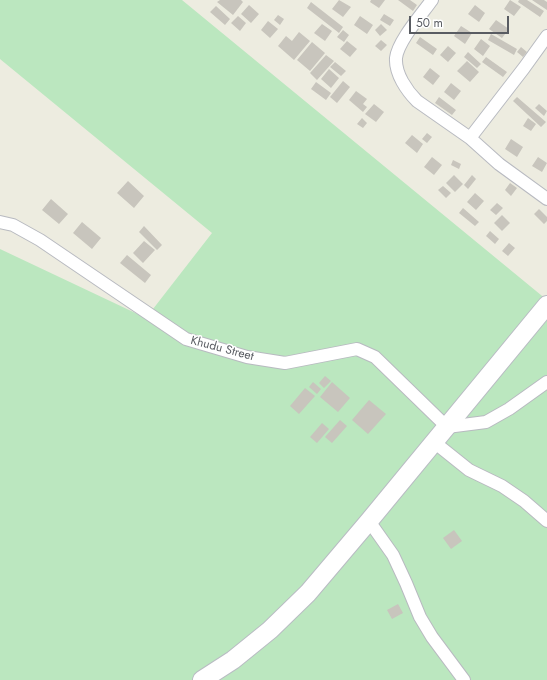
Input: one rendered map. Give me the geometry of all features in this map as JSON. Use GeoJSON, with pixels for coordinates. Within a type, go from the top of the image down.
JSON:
{"type":"FeatureCollection","features":[{"type":"Feature","properties":{"kind":"street"},"geometry":{"type":"LineString","coordinates":[[432,0],[404,39],[396,56],[396,64],[403,84],[417,101],[470,138],[499,164],[547,199]]}},
{"type":"Feature","properties":{"kind":"street"},"geometry":{"type":"LineString","coordinates":[[470,138],[547,36]]}},
{"type":"Feature","properties":{"kind":"street","name":"Khudu Street"},"geometry":{"type":"LineString","coordinates":[[0,222],[13,225],[35,238],[186,339],[246,357],[285,363],[357,349],[375,358],[447,427]]}},
{"type":"Feature","properties":{"kind":"street"},"geometry":{"type":"LineString","coordinates":[[202,680],[233,660],[270,630],[308,593],[547,305]]}},
{"type":"Feature","properties":{"kind":"street"},"geometry":{"type":"LineString","coordinates":[[447,427],[486,422],[509,409],[547,382]]}},
{"type":"Feature","properties":{"kind":"street"},"geometry":{"type":"LineString","coordinates":[[434,442],[469,470],[502,486],[524,501],[547,521]]}},
{"type":"Feature","properties":{"kind":"street"},"geometry":{"type":"LineString","coordinates":[[369,521],[393,555],[420,617],[464,680]]}},
{"type":"Feature","properties":{"kind":"green space"},"geometry":{"type":"Polygon","coordinates":[[[0,0],[182,0],[547,300],[547,680],[0,680],[0,249],[146,318],[212,233],[0,59],[0,0]]]}},
{"type":"Feature","properties":{"kind":"building"},"geometry":{"type":"Polygon","coordinates":[[[220,0],[241,0],[243,2],[233,15],[217,2],[220,0]]]}},
{"type":"Feature","properties":{"kind":"building"},"geometry":{"type":"Polygon","coordinates":[[[339,0],[351,7],[343,17],[332,9],[339,0]]]}},
{"type":"Feature","properties":{"kind":"building"},"geometry":{"type":"Polygon","coordinates":[[[371,0],[385,0],[379,8],[370,2],[371,0]]]}},
{"type":"Feature","properties":{"kind":"building"},"geometry":{"type":"Polygon","coordinates":[[[398,0],[410,0],[417,5],[413,11],[398,0]]]}},
{"type":"Feature","properties":{"kind":"building"},"geometry":{"type":"Polygon","coordinates":[[[510,0],[521,7],[514,16],[504,9],[510,0]]]}},
{"type":"Feature","properties":{"kind":"building"},"geometry":{"type":"Polygon","coordinates":[[[519,0],[527,0],[544,11],[540,17],[518,2],[519,0]]]}},
{"type":"Feature","properties":{"kind":"building"},"geometry":{"type":"Polygon","coordinates":[[[532,0],[544,0],[547,2],[547,10],[532,0]]]}},
{"type":"Feature","properties":{"kind":"building"},"geometry":{"type":"Polygon","coordinates":[[[311,2],[343,27],[339,33],[307,8],[311,2]]]}},
{"type":"Feature","properties":{"kind":"building"},"geometry":{"type":"Polygon","coordinates":[[[249,5],[259,14],[251,23],[241,14],[249,5]]]}},
{"type":"Feature","properties":{"kind":"building"},"geometry":{"type":"Polygon","coordinates":[[[475,5],[485,13],[479,22],[468,14],[475,5]]]}},
{"type":"Feature","properties":{"kind":"building"},"geometry":{"type":"Polygon","coordinates":[[[216,6],[230,19],[225,25],[210,12],[216,6]]]}},
{"type":"Feature","properties":{"kind":"building"},"geometry":{"type":"Polygon","coordinates":[[[384,14],[394,20],[390,26],[380,20],[384,14]]]}},
{"type":"Feature","properties":{"kind":"building"},"geometry":{"type":"Polygon","coordinates":[[[278,15],[284,19],[280,25],[274,20],[278,15]]]}},
{"type":"Feature","properties":{"kind":"building"},"geometry":{"type":"Polygon","coordinates":[[[238,16],[246,23],[240,31],[231,23],[238,16]]]}},
{"type":"Feature","properties":{"kind":"building"},"geometry":{"type":"Polygon","coordinates":[[[360,16],[373,25],[367,34],[354,25],[360,16]]]}},
{"type":"Feature","properties":{"kind":"building"},"geometry":{"type":"Polygon","coordinates":[[[496,20],[509,29],[502,38],[489,29],[496,20]]]}},
{"type":"Feature","properties":{"kind":"building"},"geometry":{"type":"Polygon","coordinates":[[[268,21],[278,29],[270,38],[261,30],[268,21]]]}},
{"type":"Feature","properties":{"kind":"building"},"geometry":{"type":"Polygon","coordinates":[[[322,24],[332,31],[325,41],[314,33],[322,24]]]}},
{"type":"Feature","properties":{"kind":"building"},"geometry":{"type":"Polygon","coordinates":[[[381,24],[387,30],[380,36],[375,30],[381,24]]]}},
{"type":"Feature","properties":{"kind":"building"},"geometry":{"type":"Polygon","coordinates":[[[461,26],[472,33],[465,44],[454,36],[461,26]]]}},
{"type":"Feature","properties":{"kind":"building"},"geometry":{"type":"Polygon","coordinates":[[[343,30],[349,35],[344,42],[337,37],[343,30]]]}},
{"type":"Feature","properties":{"kind":"building"},"geometry":{"type":"Polygon","coordinates":[[[299,32],[310,41],[294,60],[278,46],[286,36],[292,41],[299,32]]]}},
{"type":"Feature","properties":{"kind":"building"},"geometry":{"type":"Polygon","coordinates":[[[491,34],[517,49],[514,55],[488,40],[491,34]]]}},
{"type":"Feature","properties":{"kind":"building"},"geometry":{"type":"Polygon","coordinates":[[[420,37],[437,49],[433,55],[416,43],[420,37]]]}},
{"type":"Feature","properties":{"kind":"building"},"geometry":{"type":"Polygon","coordinates":[[[481,39],[490,46],[483,56],[474,49],[481,39]]]}},
{"type":"Feature","properties":{"kind":"building"},"geometry":{"type":"Polygon","coordinates":[[[381,40],[387,45],[381,51],[375,46],[381,40]]]}},
{"type":"Feature","properties":{"kind":"building"},"geometry":{"type":"Polygon","coordinates":[[[347,41],[357,49],[350,57],[340,49],[347,41]]]}},
{"type":"Feature","properties":{"kind":"building"},"geometry":{"type":"Polygon","coordinates":[[[312,42],[325,53],[310,71],[297,60],[312,42]]]}},
{"type":"Feature","properties":{"kind":"building"},"geometry":{"type":"Polygon","coordinates":[[[448,46],[456,53],[448,62],[440,55],[448,46]]]}},
{"type":"Feature","properties":{"kind":"building"},"geometry":{"type":"Polygon","coordinates":[[[521,47],[527,52],[523,57],[517,52],[521,47]]]}},
{"type":"Feature","properties":{"kind":"building"},"geometry":{"type":"Polygon","coordinates":[[[468,52],[481,64],[477,68],[464,57],[468,52]]]}},
{"type":"Feature","properties":{"kind":"building"},"geometry":{"type":"Polygon","coordinates":[[[326,55],[334,61],[317,80],[310,73],[326,55]]]}},
{"type":"Feature","properties":{"kind":"building"},"geometry":{"type":"Polygon","coordinates":[[[486,57],[507,72],[503,77],[482,62],[486,57]]]}},
{"type":"Feature","properties":{"kind":"building"},"geometry":{"type":"Polygon","coordinates":[[[467,61],[479,72],[470,82],[457,71],[467,61]]]}},
{"type":"Feature","properties":{"kind":"building"},"geometry":{"type":"Polygon","coordinates":[[[335,62],[346,71],[341,76],[330,67],[335,62]]]}},
{"type":"Feature","properties":{"kind":"building"},"geometry":{"type":"Polygon","coordinates":[[[430,68],[440,76],[433,85],[423,77],[430,68]]]}},
{"type":"Feature","properties":{"kind":"building"},"geometry":{"type":"Polygon","coordinates":[[[329,69],[339,78],[331,88],[321,79],[329,69]]]}},
{"type":"Feature","properties":{"kind":"building"},"geometry":{"type":"Polygon","coordinates":[[[343,81],[350,87],[337,103],[330,97],[343,81]]]}},
{"type":"Feature","properties":{"kind":"building"},"geometry":{"type":"Polygon","coordinates":[[[316,82],[331,93],[326,100],[311,89],[316,82]]]}},
{"type":"Feature","properties":{"kind":"building"},"geometry":{"type":"Polygon","coordinates":[[[451,83],[461,91],[454,100],[444,92],[451,83]]]}},
{"type":"Feature","properties":{"kind":"building"},"geometry":{"type":"Polygon","coordinates":[[[356,91],[367,99],[363,104],[367,107],[363,112],[349,100],[356,91]]]}},
{"type":"Feature","properties":{"kind":"building"},"geometry":{"type":"Polygon","coordinates":[[[439,97],[456,110],[452,115],[435,103],[439,97]]]}},
{"type":"Feature","properties":{"kind":"building"},"geometry":{"type":"Polygon","coordinates":[[[517,97],[546,122],[541,127],[513,101],[517,97]]]}},
{"type":"Feature","properties":{"kind":"building"},"geometry":{"type":"Polygon","coordinates":[[[374,104],[384,112],[376,122],[365,114],[374,104]]]}},
{"type":"Feature","properties":{"kind":"building"},"geometry":{"type":"Polygon","coordinates":[[[539,104],[547,111],[544,116],[535,108],[539,104]]]}},
{"type":"Feature","properties":{"kind":"building"},"geometry":{"type":"Polygon","coordinates":[[[362,118],[367,123],[363,128],[357,124],[362,118]]]}},
{"type":"Feature","properties":{"kind":"building"},"geometry":{"type":"Polygon","coordinates":[[[528,118],[536,124],[531,131],[523,126],[528,118]]]}},
{"type":"Feature","properties":{"kind":"building"},"geometry":{"type":"Polygon","coordinates":[[[427,133],[432,137],[427,143],[422,139],[427,133]]]}},
{"type":"Feature","properties":{"kind":"building"},"geometry":{"type":"Polygon","coordinates":[[[412,135],[423,144],[417,153],[405,143],[412,135]]]}},
{"type":"Feature","properties":{"kind":"building"},"geometry":{"type":"Polygon","coordinates":[[[511,139],[523,147],[517,157],[505,149],[511,139]]]}},
{"type":"Feature","properties":{"kind":"building"},"geometry":{"type":"Polygon","coordinates":[[[432,157],[442,165],[434,175],[424,167],[432,157]]]}},
{"type":"Feature","properties":{"kind":"building"},"geometry":{"type":"Polygon","coordinates":[[[538,157],[547,163],[542,172],[532,166],[538,157]]]}},
{"type":"Feature","properties":{"kind":"building"},"geometry":{"type":"Polygon","coordinates":[[[453,160],[461,164],[459,169],[451,165],[453,160]]]}},
{"type":"Feature","properties":{"kind":"building"},"geometry":{"type":"Polygon","coordinates":[[[454,175],[463,184],[455,192],[446,183],[454,175]]]}},
{"type":"Feature","properties":{"kind":"building"},"geometry":{"type":"Polygon","coordinates":[[[472,175],[476,179],[468,189],[464,185],[472,175]]]}},
{"type":"Feature","properties":{"kind":"building"},"geometry":{"type":"Polygon","coordinates":[[[128,181],[144,196],[134,208],[117,193],[128,181]]]}},
{"type":"Feature","properties":{"kind":"building"},"geometry":{"type":"Polygon","coordinates":[[[510,183],[517,188],[511,196],[505,190],[510,183]]]}},
{"type":"Feature","properties":{"kind":"building"},"geometry":{"type":"Polygon","coordinates":[[[443,186],[451,193],[446,198],[438,190],[443,186]]]}},
{"type":"Feature","properties":{"kind":"building"},"geometry":{"type":"Polygon","coordinates":[[[475,193],[484,201],[476,210],[467,202],[475,193]]]}},
{"type":"Feature","properties":{"kind":"building"},"geometry":{"type":"Polygon","coordinates":[[[51,199],[68,214],[59,224],[42,210],[51,199]]]}},
{"type":"Feature","properties":{"kind":"building"},"geometry":{"type":"Polygon","coordinates":[[[497,203],[503,208],[496,215],[490,210],[497,203]]]}},
{"type":"Feature","properties":{"kind":"building"},"geometry":{"type":"Polygon","coordinates":[[[463,208],[479,222],[475,226],[459,213],[463,208]]]}},
{"type":"Feature","properties":{"kind":"building"},"geometry":{"type":"Polygon","coordinates":[[[539,209],[547,217],[547,221],[544,224],[534,214],[539,209]]]}},
{"type":"Feature","properties":{"kind":"building"},"geometry":{"type":"Polygon","coordinates":[[[502,215],[510,223],[502,231],[494,223],[502,215]]]}},
{"type":"Feature","properties":{"kind":"building"},"geometry":{"type":"Polygon","coordinates":[[[82,222],[101,238],[92,249],[73,233],[82,222]]]}},
{"type":"Feature","properties":{"kind":"building"},"geometry":{"type":"Polygon","coordinates":[[[144,226],[162,245],[157,250],[139,232],[144,226]]]}},
{"type":"Feature","properties":{"kind":"building"},"geometry":{"type":"Polygon","coordinates":[[[490,231],[499,239],[495,244],[486,236],[490,231]]]}},
{"type":"Feature","properties":{"kind":"building"},"geometry":{"type":"Polygon","coordinates":[[[144,241],[155,250],[143,263],[133,253],[144,241]]]}},
{"type":"Feature","properties":{"kind":"building"},"geometry":{"type":"Polygon","coordinates":[[[509,243],[515,248],[508,256],[502,251],[509,243]]]}},
{"type":"Feature","properties":{"kind":"building"},"geometry":{"type":"Polygon","coordinates":[[[127,255],[151,275],[145,283],[120,263],[127,255]]]}},
{"type":"Feature","properties":{"kind":"building"},"geometry":{"type":"Polygon","coordinates":[[[325,376],[331,381],[324,388],[319,383],[325,376]]]}},
{"type":"Feature","properties":{"kind":"building"},"geometry":{"type":"Polygon","coordinates":[[[313,382],[321,389],[317,394],[309,387],[313,382]]]}},
{"type":"Feature","properties":{"kind":"building"},"geometry":{"type":"Polygon","coordinates":[[[332,382],[350,398],[338,412],[320,397],[332,382]]]}},
{"type":"Feature","properties":{"kind":"building"},"geometry":{"type":"Polygon","coordinates":[[[305,388],[315,396],[299,414],[290,406],[305,388]]]}},
{"type":"Feature","properties":{"kind":"building"},"geometry":{"type":"Polygon","coordinates":[[[369,400],[386,414],[368,434],[352,420],[369,400]]]}},
{"type":"Feature","properties":{"kind":"building"},"geometry":{"type":"Polygon","coordinates":[[[340,420],[347,426],[332,443],[325,437],[340,420]]]}},
{"type":"Feature","properties":{"kind":"building"},"geometry":{"type":"Polygon","coordinates":[[[322,423],[329,429],[317,443],[310,437],[322,423]]]}},
{"type":"Feature","properties":{"kind":"building"},"geometry":{"type":"Polygon","coordinates":[[[454,530],[462,541],[451,549],[443,538],[454,530]]]}},
{"type":"Feature","properties":{"kind":"building"},"geometry":{"type":"Polygon","coordinates":[[[398,604],[403,613],[392,619],[387,610],[398,604]]]}}]}
